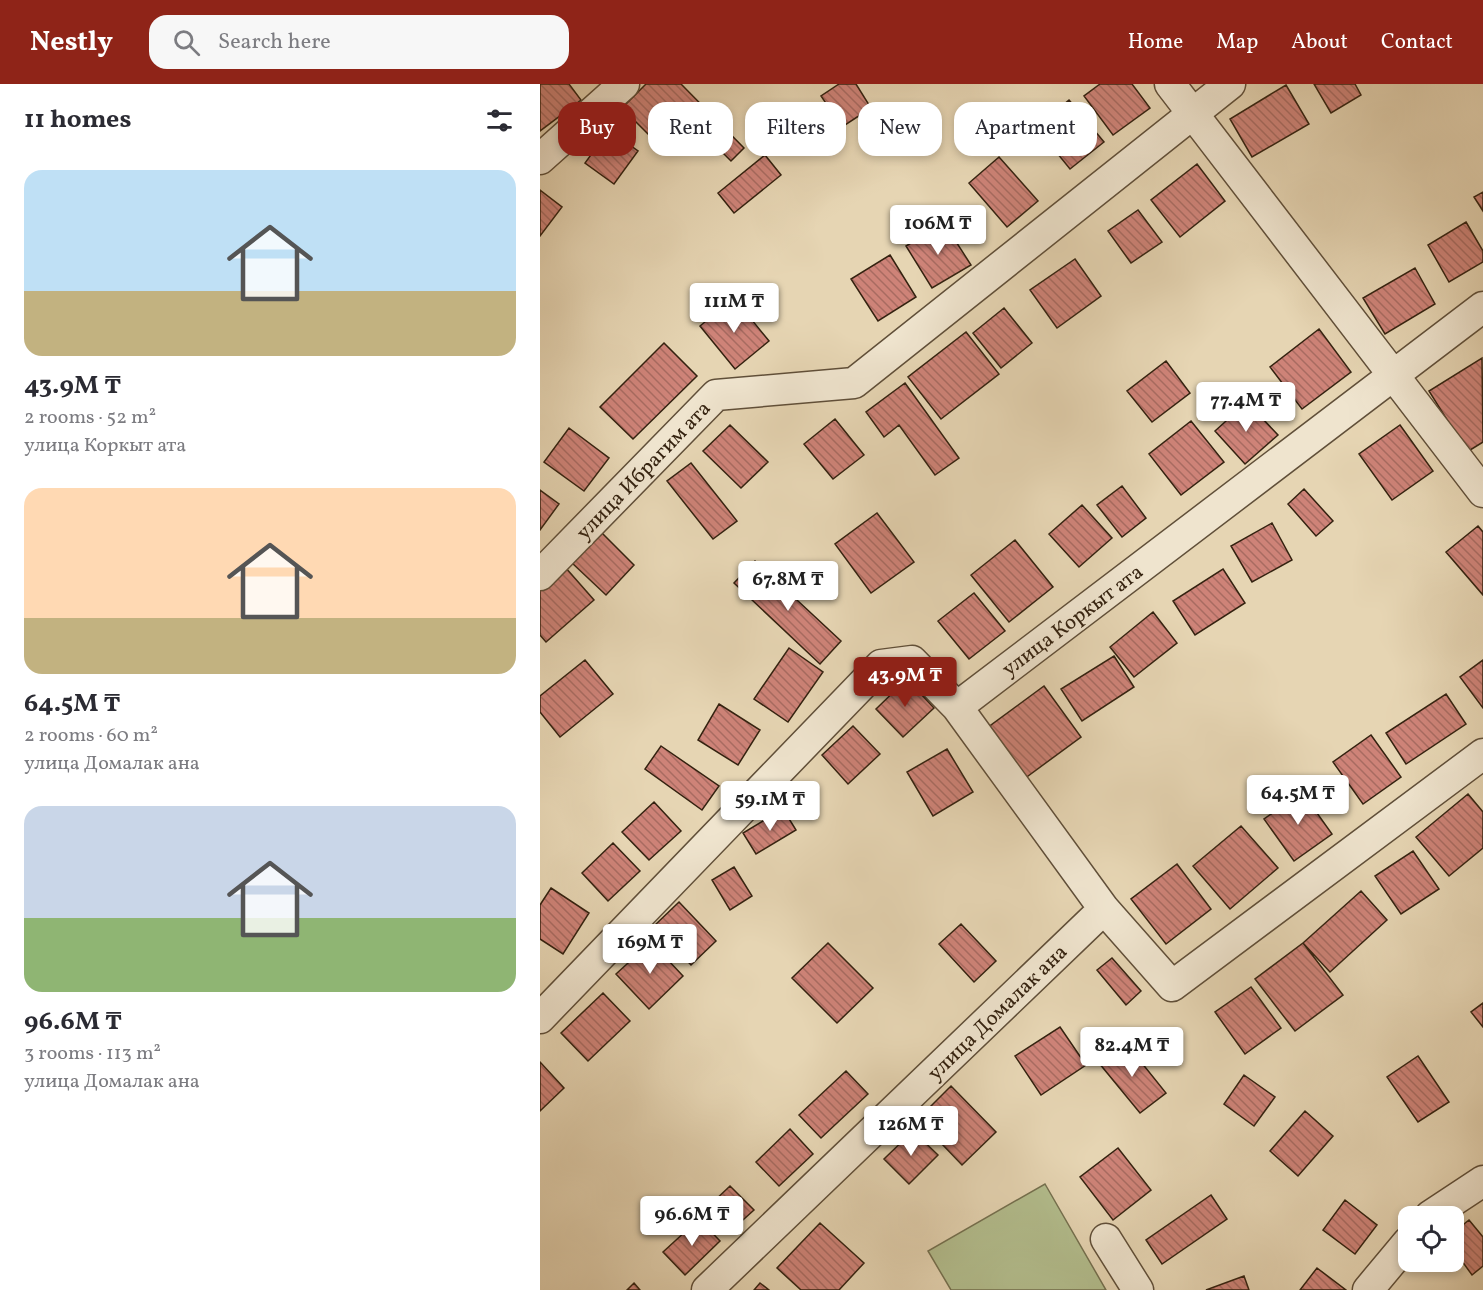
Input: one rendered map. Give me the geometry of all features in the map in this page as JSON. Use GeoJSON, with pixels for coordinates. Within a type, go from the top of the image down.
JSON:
{"type":"FeatureCollection","features":[{"type":"Feature","properties":{"kind":"street"},"geometry":{"type":"LineString","coordinates":[[540,159],[624,84]]}},
{"type":"Feature","properties":{"kind":"street"},"geometry":{"type":"LineString","coordinates":[[1170,84],[1483,492]]}},
{"type":"Feature","properties":{"kind":"street","name":"улица Ибрагим ата"},"geometry":{"type":"LineString","coordinates":[[540,575],[716,395],[854,383],[1230,84]]}},
{"type":"Feature","properties":{"kind":"street","name":"улица Коркыт ата"},"geometry":{"type":"LineString","coordinates":[[957,707],[1483,307]]}},
{"type":"Feature","properties":{"kind":"street"},"geometry":{"type":"LineString","coordinates":[[540,1018],[881,665],[912,661],[957,707],[1104,909],[1172,986],[1483,754]]}},
{"type":"Feature","properties":{"kind":"street","name":"улица Домалак ана"},"geometry":{"type":"LineString","coordinates":[[707,1290],[1104,909]]}},
{"type":"Feature","properties":{"kind":"street"},"geometry":{"type":"LineString","coordinates":[[1445,1206],[1483,1181]]}},
{"type":"Feature","properties":{"kind":"street"},"geometry":{"type":"LineString","coordinates":[[1106,1239],[1138,1290]]}},
{"type":"Feature","properties":{"kind":"street"},"geometry":{"type":"LineString","coordinates":[[1368,1290],[1398,1254]]}},
{"type":"Feature","properties":{"kind":"green space"},"geometry":{"type":"Polygon","coordinates":[[[1045,1184],[1106,1290],[951,1290],[928,1251],[1045,1184]]]}},
{"type":"Feature","properties":{"kind":"building"},"geometry":{"type":"Polygon","coordinates":[[[540,84],[569,84],[581,100],[558,102],[558,117],[540,131],[540,84]]]}},
{"type":"Feature","properties":{"kind":"building"},"geometry":{"type":"Polygon","coordinates":[[[646,84],[681,84],[699,102],[648,102],[648,134],[636,122],[636,102],[628,102],[646,84]]]}},
{"type":"Feature","properties":{"kind":"building"},"geometry":{"type":"Polygon","coordinates":[[[839,84],[856,84],[867,102],[858,102],[858,117],[846,124],[846,102],[825,102],[821,96],[839,84]]]}},
{"type":"Feature","properties":{"kind":"building"},"geometry":{"type":"Polygon","coordinates":[[[1100,84],[1132,84],[1150,108],[1113,135],[1097,113],[1097,102],[1088,102],[1084,96],[1100,84]]]}},
{"type":"Feature","properties":{"kind":"building"},"geometry":{"type":"Polygon","coordinates":[[[1314,84],[1355,84],[1361,95],[1331,113],[1314,84]]]}},
{"type":"Feature","properties":{"kind":"building"},"geometry":{"type":"Polygon","coordinates":[[[1286,85],[1309,124],[1252,157],[1230,119],[1286,85]]]}},
{"type":"Feature","properties":{"kind":"building"},"geometry":{"type":"Polygon","coordinates":[[[1097,134],[1104,142],[1097,148],[1097,134]]]}},
{"type":"Feature","properties":{"kind":"building"},"geometry":{"type":"Polygon","coordinates":[[[733,137],[744,148],[731,161],[726,156],[733,156],[733,137]]]}},
{"type":"Feature","properties":{"kind":"building"},"geometry":{"type":"Polygon","coordinates":[[[590,156],[634,156],[614,184],[585,163],[590,156]]]}},
{"type":"Feature","properties":{"kind":"building"},"geometry":{"type":"Polygon","coordinates":[[[764,156],[781,175],[734,213],[718,193],[764,156]]]}},
{"type":"Feature","properties":{"kind":"building"},"geometry":{"type":"Polygon","coordinates":[[[1059,156],[1086,156],[1070,169],[1059,156]]]}},
{"type":"Feature","properties":{"kind":"building"},"geometry":{"type":"Polygon","coordinates":[[[999,157],[1038,201],[1007,227],[969,183],[999,157]]]}},
{"type":"Feature","properties":{"kind":"building"},"geometry":{"type":"Polygon","coordinates":[[[1197,164],[1225,201],[1180,237],[1151,200],[1197,164]]]}},
{"type":"Feature","properties":{"kind":"building"},"geometry":{"type":"Polygon","coordinates":[[[540,190],[562,207],[540,236],[540,190]]]}},
{"type":"Feature","properties":{"kind":"building"},"geometry":{"type":"Polygon","coordinates":[[[1483,192],[1483,211],[1474,197],[1483,192]]]}},
{"type":"Feature","properties":{"kind":"building"},"geometry":{"type":"Polygon","coordinates":[[[1138,210],[1162,242],[1131,263],[1108,231],[1138,210]]]}},
{"type":"Feature","properties":{"kind":"building"},"geometry":{"type":"Polygon","coordinates":[[[1466,222],[1483,251],[1483,262],[1449,282],[1428,245],[1466,222]]]}},
{"type":"Feature","properties":{"kind":"building"},"geometry":{"type":"Polygon","coordinates":[[[944,223],[971,265],[932,288],[906,246],[944,223]]]}},
{"type":"Feature","properties":{"kind":"building"},"geometry":{"type":"Polygon","coordinates":[[[890,255],[916,297],[878,321],[851,279],[890,255]]]}},
{"type":"Feature","properties":{"kind":"building"},"geometry":{"type":"Polygon","coordinates":[[[1075,259],[1101,296],[1057,328],[1030,290],[1075,259]]]}},
{"type":"Feature","properties":{"kind":"building"},"geometry":{"type":"Polygon","coordinates":[[[1415,268],[1435,304],[1385,334],[1363,298],[1415,268]]]}},
{"type":"Feature","properties":{"kind":"building"},"geometry":{"type":"Polygon","coordinates":[[[734,298],[769,341],[735,369],[700,326],[734,298]]]}},
{"type":"Feature","properties":{"kind":"building"},"geometry":{"type":"Polygon","coordinates":[[[1004,308],[1032,343],[1001,368],[973,333],[1004,308]]]}},
{"type":"Feature","properties":{"kind":"building"},"geometry":{"type":"Polygon","coordinates":[[[1319,329],[1351,372],[1302,409],[1270,367],[1319,329]]]}},
{"type":"Feature","properties":{"kind":"building"},"geometry":{"type":"Polygon","coordinates":[[[966,332],[999,374],[941,419],[908,377],[966,332]]]}},
{"type":"Feature","properties":{"kind":"building"},"geometry":{"type":"Polygon","coordinates":[[[664,343],[697,376],[633,439],[600,407],[664,343]]]}},
{"type":"Feature","properties":{"kind":"building"},"geometry":{"type":"Polygon","coordinates":[[[1482,358],[1483,442],[1467,452],[1429,391],[1482,358]]]}},
{"type":"Feature","properties":{"kind":"building"},"geometry":{"type":"Polygon","coordinates":[[[1166,361],[1190,393],[1152,422],[1127,391],[1166,361]]]}},
{"type":"Feature","properties":{"kind":"building"},"geometry":{"type":"Polygon","coordinates":[[[905,383],[959,458],[935,475],[899,425],[884,437],[866,412],[905,383]]]}},
{"type":"Feature","properties":{"kind":"building"},"geometry":{"type":"Polygon","coordinates":[[[1247,402],[1278,435],[1245,464],[1215,431],[1247,402]]]}},
{"type":"Feature","properties":{"kind":"building"},"geometry":{"type":"Polygon","coordinates":[[[835,419],[864,455],[833,479],[804,444],[835,419]]]}},
{"type":"Feature","properties":{"kind":"building"},"geometry":{"type":"Polygon","coordinates":[[[1191,421],[1224,462],[1181,495],[1149,454],[1191,421]]]}},
{"type":"Feature","properties":{"kind":"building"},"geometry":{"type":"Polygon","coordinates":[[[730,425],[768,462],[741,488],[703,451],[730,425]]]}},
{"type":"Feature","properties":{"kind":"building"},"geometry":{"type":"Polygon","coordinates":[[[1400,425],[1433,471],[1392,500],[1359,454],[1400,425]]]}},
{"type":"Feature","properties":{"kind":"building"},"geometry":{"type":"Polygon","coordinates":[[[569,428],[609,458],[584,491],[544,462],[569,428]]]}},
{"type":"Feature","properties":{"kind":"building"},"geometry":{"type":"Polygon","coordinates":[[[691,463],[737,521],[713,539],[667,481],[691,463]]]}},
{"type":"Feature","properties":{"kind":"building"},"geometry":{"type":"Polygon","coordinates":[[[1122,486],[1146,518],[1122,537],[1097,505],[1122,486]]]}},
{"type":"Feature","properties":{"kind":"building"},"geometry":{"type":"Polygon","coordinates":[[[1304,489],[1333,521],[1316,536],[1288,504],[1304,489]]]}},
{"type":"Feature","properties":{"kind":"building"},"geometry":{"type":"Polygon","coordinates":[[[540,490],[559,504],[540,530],[540,490]]]}},
{"type":"Feature","properties":{"kind":"building"},"geometry":{"type":"Polygon","coordinates":[[[1082,505],[1112,538],[1079,567],[1049,534],[1082,505]]]}},
{"type":"Feature","properties":{"kind":"building"},"geometry":{"type":"Polygon","coordinates":[[[877,513],[914,562],[871,593],[835,544],[877,513]]]}},
{"type":"Feature","properties":{"kind":"building"},"geometry":{"type":"Polygon","coordinates":[[[1272,523],[1292,560],[1252,582],[1231,546],[1272,523]]]}},
{"type":"Feature","properties":{"kind":"building"},"geometry":{"type":"Polygon","coordinates":[[[1478,526],[1483,532],[1483,595],[1446,552],[1478,526]]]}},
{"type":"Feature","properties":{"kind":"building"},"geometry":{"type":"Polygon","coordinates":[[[601,532],[634,565],[606,595],[571,562],[601,532]]]}},
{"type":"Feature","properties":{"kind":"building"},"geometry":{"type":"Polygon","coordinates":[[[1015,540],[1053,587],[1009,622],[971,575],[1015,540]]]}},
{"type":"Feature","properties":{"kind":"building"},"geometry":{"type":"Polygon","coordinates":[[[755,561],[841,641],[820,664],[734,583],[755,561]]]}},
{"type":"Feature","properties":{"kind":"building"},"geometry":{"type":"Polygon","coordinates":[[[565,567],[594,600],[546,642],[540,635],[540,589],[565,567]]]}},
{"type":"Feature","properties":{"kind":"building"},"geometry":{"type":"Polygon","coordinates":[[[1223,569],[1245,603],[1195,635],[1173,601],[1223,569]]]}},
{"type":"Feature","properties":{"kind":"building"},"geometry":{"type":"Polygon","coordinates":[[[974,593],[1005,631],[969,659],[938,621],[974,593]]]}},
{"type":"Feature","properties":{"kind":"building"},"geometry":{"type":"Polygon","coordinates":[[[1153,612],[1177,643],[1134,677],[1110,647],[1153,612]]]}},
{"type":"Feature","properties":{"kind":"building"},"geometry":{"type":"Polygon","coordinates":[[[789,648],[823,672],[788,722],[754,699],[789,648]]]}},
{"type":"Feature","properties":{"kind":"building"},"geometry":{"type":"Polygon","coordinates":[[[1114,656],[1134,687],[1082,721],[1061,689],[1114,656]]]}},
{"type":"Feature","properties":{"kind":"building"},"geometry":{"type":"Polygon","coordinates":[[[585,660],[613,694],[560,737],[540,712],[540,696],[585,660]]]}},
{"type":"Feature","properties":{"kind":"building"},"geometry":{"type":"Polygon","coordinates":[[[1483,660],[1483,708],[1460,677],[1483,660]]]}},
{"type":"Feature","properties":{"kind":"building"},"geometry":{"type":"Polygon","coordinates":[[[907,679],[934,708],[903,737],[876,709],[907,679]]]}},
{"type":"Feature","properties":{"kind":"building"},"geometry":{"type":"Polygon","coordinates":[[[1044,686],[1081,737],[1024,779],[987,728],[1044,686]]]}},
{"type":"Feature","properties":{"kind":"building"},"geometry":{"type":"Polygon","coordinates":[[[1446,694],[1466,724],[1406,764],[1386,733],[1446,694]]]}},
{"type":"Feature","properties":{"kind":"building"},"geometry":{"type":"Polygon","coordinates":[[[719,704],[760,730],[738,765],[698,740],[719,704]]]}},
{"type":"Feature","properties":{"kind":"building"},"geometry":{"type":"Polygon","coordinates":[[[853,726],[880,754],[848,784],[822,755],[853,726]]]}},
{"type":"Feature","properties":{"kind":"building"},"geometry":{"type":"Polygon","coordinates":[[[1371,735],[1401,777],[1363,804],[1333,762],[1371,735]]]}},
{"type":"Feature","properties":{"kind":"building"},"geometry":{"type":"Polygon","coordinates":[[[661,746],[719,786],[702,810],[645,769],[661,746]]]}},
{"type":"Feature","properties":{"kind":"building"},"geometry":{"type":"Polygon","coordinates":[[[947,749],[973,792],[933,816],[907,772],[947,749]]]}},
{"type":"Feature","properties":{"kind":"building"},"geometry":{"type":"Polygon","coordinates":[[[1302,792],[1332,834],[1294,861],[1264,819],[1302,792]]]}},
{"type":"Feature","properties":{"kind":"building"},"geometry":{"type":"Polygon","coordinates":[[[1468,794],[1483,812],[1483,848],[1449,876],[1416,837],[1468,794]]]}},
{"type":"Feature","properties":{"kind":"building"},"geometry":{"type":"Polygon","coordinates":[[[654,802],[681,831],[649,860],[622,832],[654,802]]]}},
{"type":"Feature","properties":{"kind":"building"},"geometry":{"type":"Polygon","coordinates":[[[783,809],[796,830],[756,854],[743,833],[783,809]]]}},
{"type":"Feature","properties":{"kind":"building"},"geometry":{"type":"Polygon","coordinates":[[[1241,826],[1278,868],[1230,909],[1193,866],[1241,826]]]}},
{"type":"Feature","properties":{"kind":"building"},"geometry":{"type":"Polygon","coordinates":[[[613,843],[640,871],[608,901],[582,873],[613,843]]]}},
{"type":"Feature","properties":{"kind":"building"},"geometry":{"type":"Polygon","coordinates":[[[1413,851],[1439,889],[1401,914],[1375,876],[1413,851]]]}},
{"type":"Feature","properties":{"kind":"building"},"geometry":{"type":"Polygon","coordinates":[[[1177,864],[1211,909],[1166,944],[1131,899],[1177,864]]]}},
{"type":"Feature","properties":{"kind":"building"},"geometry":{"type":"Polygon","coordinates":[[[734,867],[752,896],[730,910],[712,880],[734,867]]]}},
{"type":"Feature","properties":{"kind":"building"},"geometry":{"type":"Polygon","coordinates":[[[551,888],[589,913],[563,954],[540,939],[540,905],[551,888]]]}},
{"type":"Feature","properties":{"kind":"building"},"geometry":{"type":"Polygon","coordinates":[[[1361,891],[1387,920],[1330,972],[1303,943],[1361,891]]]}},
{"type":"Feature","properties":{"kind":"building"},"geometry":{"type":"Polygon","coordinates":[[[679,902],[716,941],[691,965],[654,926],[679,902]]]}},
{"type":"Feature","properties":{"kind":"building"},"geometry":{"type":"Polygon","coordinates":[[[961,924],[996,961],[974,982],[939,944],[961,924]]]}},
{"type":"Feature","properties":{"kind":"building"},"geometry":{"type":"Polygon","coordinates":[[[651,942],[683,976],[649,1009],[616,974],[651,942]]]}},
{"type":"Feature","properties":{"kind":"building"},"geometry":{"type":"Polygon","coordinates":[[[828,943],[873,988],[837,1023],[792,978],[828,943]]]}},
{"type":"Feature","properties":{"kind":"building"},"geometry":{"type":"Polygon","coordinates":[[[1303,943],[1343,995],[1295,1031],[1255,979],[1303,943]]]}},
{"type":"Feature","properties":{"kind":"building"},"geometry":{"type":"Polygon","coordinates":[[[1112,958],[1141,991],[1126,1005],[1097,970],[1112,958]]]}},
{"type":"Feature","properties":{"kind":"building"},"geometry":{"type":"Polygon","coordinates":[[[1251,987],[1281,1028],[1245,1054],[1215,1012],[1251,987]]]}},
{"type":"Feature","properties":{"kind":"building"},"geometry":{"type":"Polygon","coordinates":[[[603,993],[630,1021],[588,1061],[561,1033],[603,993]]]}},
{"type":"Feature","properties":{"kind":"building"},"geometry":{"type":"Polygon","coordinates":[[[1483,1003],[1483,1027],[1471,1012],[1483,1003]]]}},
{"type":"Feature","properties":{"kind":"building"},"geometry":{"type":"Polygon","coordinates":[[[1060,1027],[1086,1065],[1041,1095],[1015,1056],[1060,1027]]]}},
{"type":"Feature","properties":{"kind":"building"},"geometry":{"type":"Polygon","coordinates":[[[1125,1042],[1166,1093],[1140,1113],[1099,1063],[1125,1042]]]}},
{"type":"Feature","properties":{"kind":"building"},"geometry":{"type":"Polygon","coordinates":[[[1418,1056],[1449,1102],[1418,1122],[1387,1077],[1418,1056]]]}},
{"type":"Feature","properties":{"kind":"building"},"geometry":{"type":"Polygon","coordinates":[[[540,1062],[564,1088],[540,1111],[540,1062]]]}},
{"type":"Feature","properties":{"kind":"building"},"geometry":{"type":"Polygon","coordinates":[[[846,1071],[868,1094],[821,1138],[799,1115],[846,1071]]]}},
{"type":"Feature","properties":{"kind":"building"},"geometry":{"type":"Polygon","coordinates":[[[1244,1075],[1275,1097],[1254,1126],[1224,1104],[1244,1075]]]}},
{"type":"Feature","properties":{"kind":"building"},"geometry":{"type":"Polygon","coordinates":[[[951,1086],[996,1132],[962,1165],[918,1119],[951,1086]]]}},
{"type":"Feature","properties":{"kind":"building"},"geometry":{"type":"Polygon","coordinates":[[[1305,1111],[1333,1136],[1298,1176],[1270,1151],[1305,1111]]]}},
{"type":"Feature","properties":{"kind":"building"},"geometry":{"type":"Polygon","coordinates":[[[790,1129],[813,1154],[779,1186],[756,1162],[790,1129]]]}},
{"type":"Feature","properties":{"kind":"building"},"geometry":{"type":"Polygon","coordinates":[[[913,1131],[938,1155],[909,1184],[884,1159],[913,1131]]]}},
{"type":"Feature","properties":{"kind":"building"},"geometry":{"type":"Polygon","coordinates":[[[1118,1148],[1151,1190],[1113,1220],[1080,1177],[1118,1148]]]}},
{"type":"Feature","properties":{"kind":"building"},"geometry":{"type":"Polygon","coordinates":[[[730,1186],[754,1210],[734,1228],[711,1204],[730,1186]]]}},
{"type":"Feature","properties":{"kind":"building"},"geometry":{"type":"Polygon","coordinates":[[[1211,1195],[1227,1219],[1162,1264],[1146,1240],[1211,1195]]]}},
{"type":"Feature","properties":{"kind":"building"},"geometry":{"type":"Polygon","coordinates":[[[1345,1200],[1377,1225],[1355,1254],[1323,1230],[1345,1200]]]}},
{"type":"Feature","properties":{"kind":"building"},"geometry":{"type":"Polygon","coordinates":[[[699,1219],[720,1241],[685,1275],[663,1252],[699,1219]]]}},
{"type":"Feature","properties":{"kind":"building"},"geometry":{"type":"Polygon","coordinates":[[[1469,1220],[1483,1237],[1483,1266],[1472,1275],[1464,1264],[1464,1224],[1469,1220]]]}},
{"type":"Feature","properties":{"kind":"building"},"geometry":{"type":"Polygon","coordinates":[[[820,1223],[864,1263],[839,1290],[801,1290],[777,1268],[820,1223]]]}},
{"type":"Feature","properties":{"kind":"building"},"geometry":{"type":"Polygon","coordinates":[[[1317,1268],[1346,1290],[1300,1290],[1317,1268]]]}},
{"type":"Feature","properties":{"kind":"building"},"geometry":{"type":"Polygon","coordinates":[[[1244,1276],[1249,1290],[1206,1290],[1244,1276]]]}},
{"type":"Feature","properties":{"kind":"building"},"geometry":{"type":"Polygon","coordinates":[[[634,1283],[640,1290],[627,1290],[634,1283]]]}},
{"type":"Feature","properties":{"kind":"building"},"geometry":{"type":"Polygon","coordinates":[[[760,1283],[769,1290],[754,1290],[760,1283]]]}}]}
